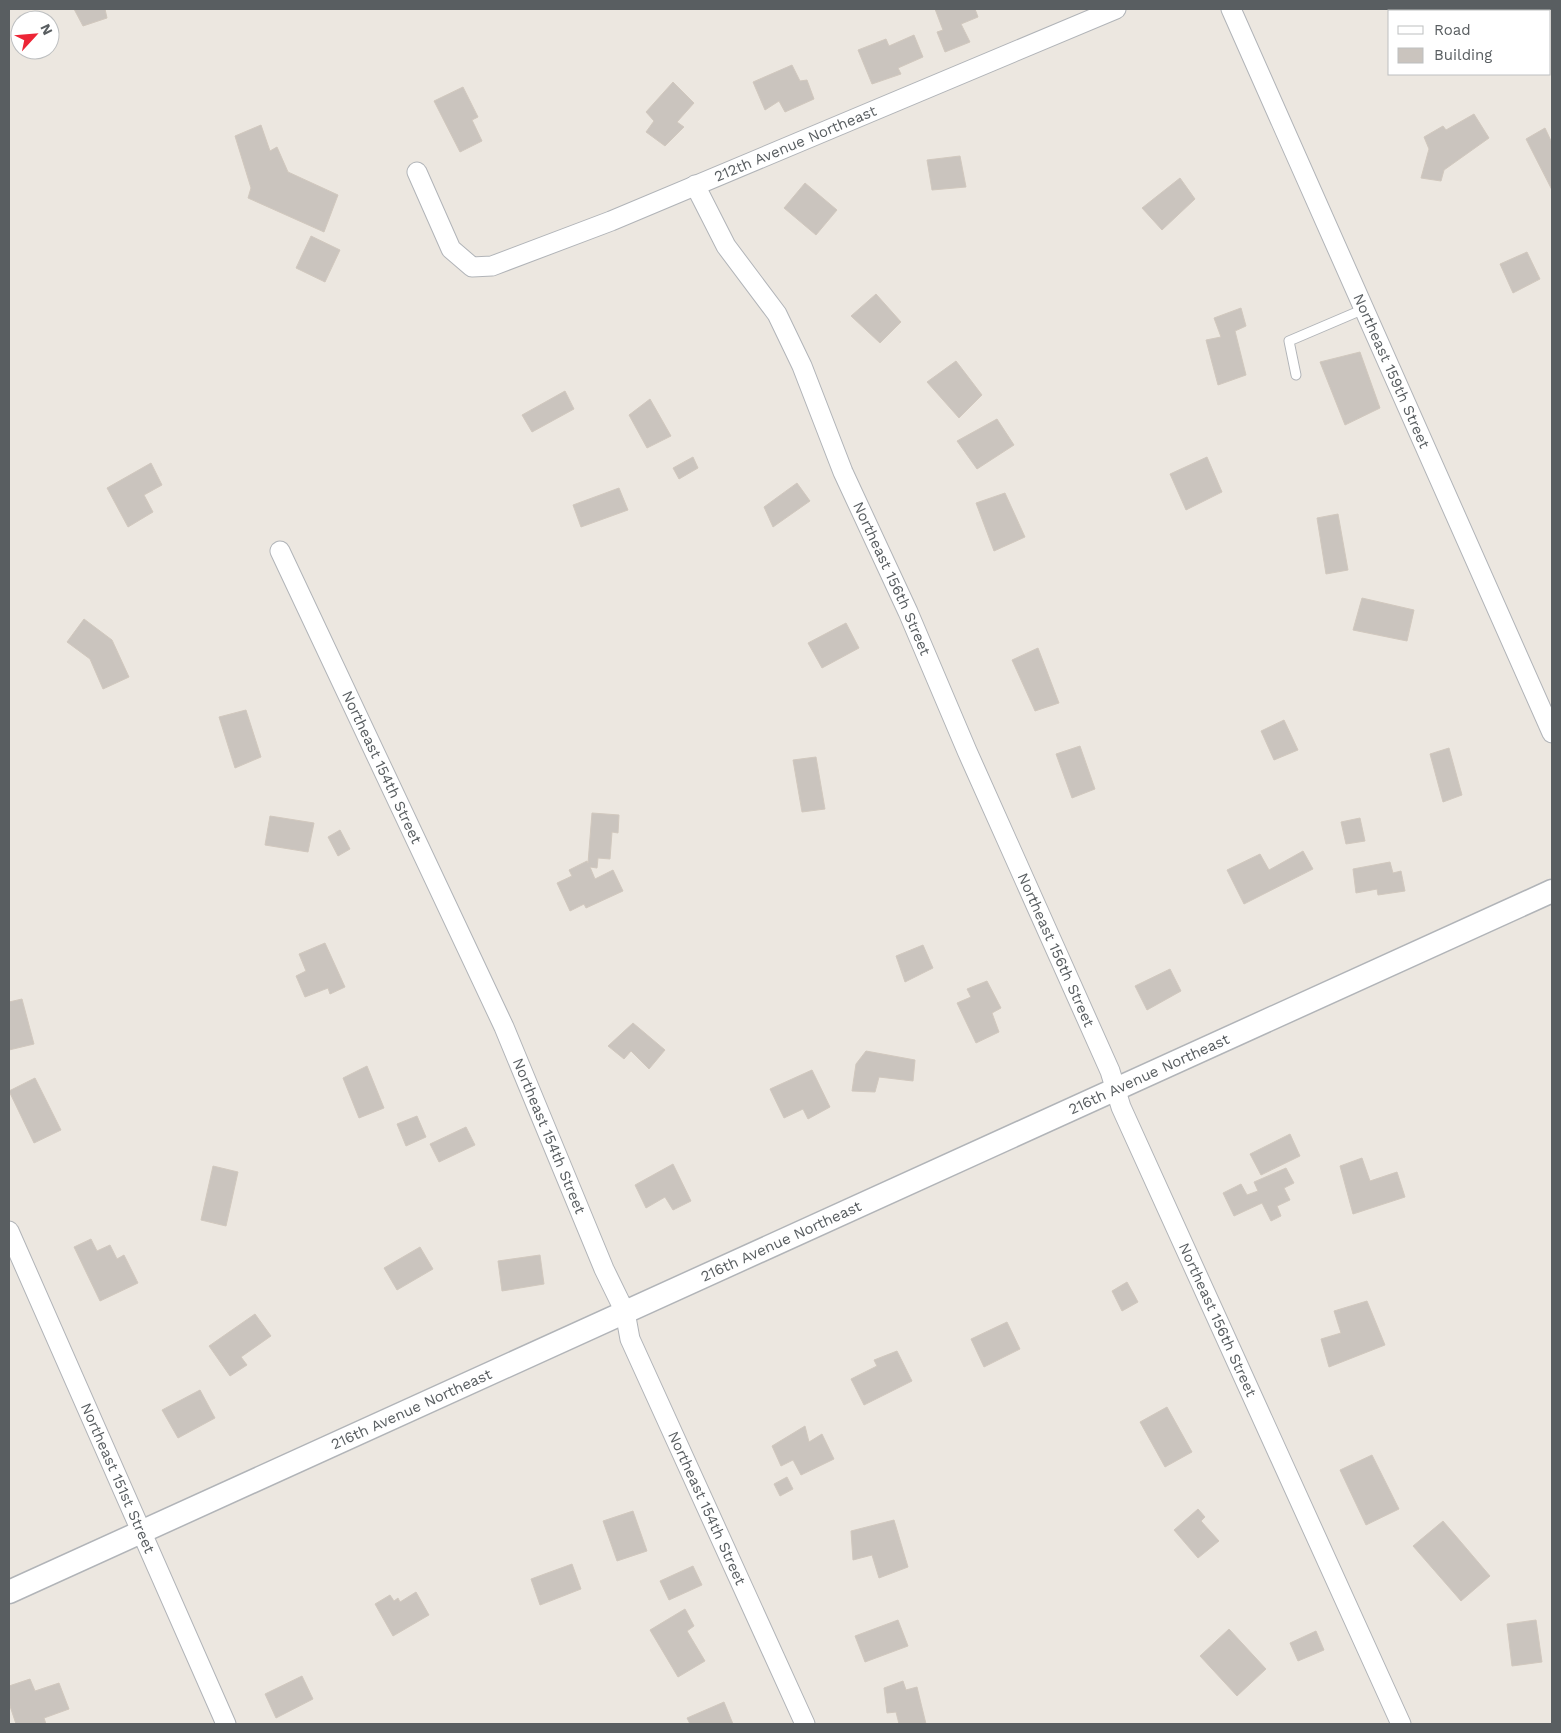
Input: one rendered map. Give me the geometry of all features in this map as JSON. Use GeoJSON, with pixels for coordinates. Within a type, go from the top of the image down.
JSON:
{"type":"FeatureCollection","features":[{"type":"Feature","properties":{"kind":"street","name":"212th Avenue Northeast"},"geometry":{"type":"LineString","coordinates":[[417,172],[451,249],[472,267],[492,266],[610,221],[1116,9]]}},
{"type":"Feature","properties":{"kind":"street","name":"Northeast 159th Street"},"geometry":{"type":"LineString","coordinates":[[1230,9],[1552,733]]}},
{"type":"Feature","properties":{"kind":"street","name":"Northeast 156th Street"},"geometry":{"type":"LineString","coordinates":[[696,185],[726,246],[777,314],[802,366],[843,472],[908,612],[1116,1089],[1121,1107],[1401,1724]]}},
{"type":"Feature","properties":{"kind":"street","name":"Northeast 154th Street"},"geometry":{"type":"LineString","coordinates":[[280,551],[504,1027],[604,1269],[625,1312],[630,1339],[805,1724]]}},
{"type":"Feature","properties":{"kind":"street","name":"216th Avenue Northeast"},"geometry":{"type":"LineString","coordinates":[[9,1592],[1552,891]]}},
{"type":"Feature","properties":{"kind":"street","name":"Northeast 151st Street"},"geometry":{"type":"LineString","coordinates":[[9,1231],[226,1724]]}},
{"type":"Feature","properties":{"kind":"lane"},"geometry":{"type":"LineString","coordinates":[[1296,375],[1289,341],[1364,310]]}},
{"type":"Feature","properties":{"kind":"building"},"geometry":{"type":"Polygon","coordinates":[[[74,9],[105,9],[107,18],[83,26],[74,9]]]}},
{"type":"Feature","properties":{"kind":"building"},"geometry":{"type":"Polygon","coordinates":[[[935,9],[975,9],[978,17],[961,24],[970,42],[945,52],[937,32],[943,30],[935,9]]]}},
{"type":"Feature","properties":{"kind":"building"},"geometry":{"type":"Polygon","coordinates":[[[914,35],[923,57],[898,68],[901,74],[872,84],[858,50],[886,39],[889,46],[914,35]]]}},
{"type":"Feature","properties":{"kind":"building"},"geometry":{"type":"Polygon","coordinates":[[[792,65],[800,81],[807,80],[814,99],[785,112],[779,101],[765,110],[753,82],[792,65]]]}},
{"type":"Feature","properties":{"kind":"building"},"geometry":{"type":"Polygon","coordinates":[[[673,82],[694,103],[677,122],[684,127],[665,146],[646,132],[654,121],[646,112],[673,82]]]}},
{"type":"Feature","properties":{"kind":"building"},"geometry":{"type":"Polygon","coordinates":[[[463,87],[478,117],[472,120],[482,141],[460,152],[434,101],[463,87]]]}},
{"type":"Feature","properties":{"kind":"building"},"geometry":{"type":"Polygon","coordinates":[[[1474,114],[1489,138],[1444,170],[1441,181],[1421,178],[1429,149],[1424,137],[1443,126],[1446,130],[1474,114]]]}},
{"type":"Feature","properties":{"kind":"building"},"geometry":{"type":"Polygon","coordinates":[[[261,125],[270,151],[277,147],[288,172],[338,195],[324,232],[248,198],[251,188],[235,136],[261,125]]]}},
{"type":"Feature","properties":{"kind":"building"},"geometry":{"type":"Polygon","coordinates":[[[1545,128],[1552,143],[1552,190],[1526,139],[1545,128]]]}},
{"type":"Feature","properties":{"kind":"building"},"geometry":{"type":"Polygon","coordinates":[[[960,156],[966,187],[932,190],[927,160],[960,156]]]}},
{"type":"Feature","properties":{"kind":"building"},"geometry":{"type":"Polygon","coordinates":[[[1180,178],[1195,199],[1162,230],[1142,208],[1180,178]]]}},
{"type":"Feature","properties":{"kind":"building"},"geometry":{"type":"Polygon","coordinates":[[[805,183],[837,210],[816,235],[784,208],[805,183]]]}},
{"type":"Feature","properties":{"kind":"building"},"geometry":{"type":"Polygon","coordinates":[[[311,236],[340,250],[325,282],[296,268],[311,236]]]}},
{"type":"Feature","properties":{"kind":"building"},"geometry":{"type":"Polygon","coordinates":[[[1527,252],[1540,279],[1513,293],[1500,264],[1527,252]]]}},
{"type":"Feature","properties":{"kind":"building"},"geometry":{"type":"Polygon","coordinates":[[[876,294],[901,322],[880,343],[851,316],[876,294]]]}},
{"type":"Feature","properties":{"kind":"building"},"geometry":{"type":"Polygon","coordinates":[[[1241,308],[1246,326],[1235,331],[1246,375],[1218,385],[1206,340],[1221,337],[1214,318],[1241,308]]]}},
{"type":"Feature","properties":{"kind":"building"},"geometry":{"type":"Polygon","coordinates":[[[1360,352],[1380,408],[1345,425],[1320,362],[1360,352]]]}},
{"type":"Feature","properties":{"kind":"building"},"geometry":{"type":"Polygon","coordinates":[[[956,361],[982,395],[959,418],[927,382],[956,361]]]}},
{"type":"Feature","properties":{"kind":"building"},"geometry":{"type":"Polygon","coordinates":[[[565,391],[574,409],[532,432],[522,415],[565,391]]]}},
{"type":"Feature","properties":{"kind":"building"},"geometry":{"type":"Polygon","coordinates":[[[650,399],[671,436],[647,448],[629,415],[650,399]]]}},
{"type":"Feature","properties":{"kind":"building"},"geometry":{"type":"Polygon","coordinates":[[[997,419],[1014,445],[977,469],[957,441],[997,419]]]}},
{"type":"Feature","properties":{"kind":"building"},"geometry":{"type":"Polygon","coordinates":[[[693,457],[698,468],[679,479],[673,468],[693,457]]]}},
{"type":"Feature","properties":{"kind":"building"},"geometry":{"type":"Polygon","coordinates":[[[1207,457],[1222,492],[1186,510],[1170,474],[1207,457]]]}},
{"type":"Feature","properties":{"kind":"building"},"geometry":{"type":"Polygon","coordinates":[[[151,463],[162,485],[144,495],[153,512],[128,527],[107,488],[151,463]]]}},
{"type":"Feature","properties":{"kind":"building"},"geometry":{"type":"Polygon","coordinates":[[[797,483],[810,501],[773,527],[764,507],[797,483]]]}},
{"type":"Feature","properties":{"kind":"building"},"geometry":{"type":"Polygon","coordinates":[[[619,488],[628,510],[581,527],[573,505],[619,488]]]}},
{"type":"Feature","properties":{"kind":"building"},"geometry":{"type":"Polygon","coordinates":[[[1005,493],[1025,537],[994,551],[976,503],[1005,493]]]}},
{"type":"Feature","properties":{"kind":"building"},"geometry":{"type":"Polygon","coordinates":[[[1338,514],[1348,570],[1326,574],[1317,518],[1338,514]]]}},
{"type":"Feature","properties":{"kind":"building"},"geometry":{"type":"Polygon","coordinates":[[[1362,598],[1414,610],[1407,641],[1353,630],[1362,598]]]}},
{"type":"Feature","properties":{"kind":"building"},"geometry":{"type":"Polygon","coordinates":[[[84,619],[112,640],[129,677],[103,689],[90,659],[67,642],[84,619]]]}},
{"type":"Feature","properties":{"kind":"building"},"geometry":{"type":"Polygon","coordinates":[[[846,623],[859,648],[822,668],[808,643],[846,623]]]}},
{"type":"Feature","properties":{"kind":"building"},"geometry":{"type":"Polygon","coordinates":[[[1038,648],[1059,703],[1035,711],[1012,660],[1038,648]]]}},
{"type":"Feature","properties":{"kind":"building"},"geometry":{"type":"Polygon","coordinates":[[[246,710],[261,757],[235,768],[219,717],[246,710]]]}},
{"type":"Feature","properties":{"kind":"building"},"geometry":{"type":"Polygon","coordinates":[[[1284,720],[1298,750],[1274,760],[1261,731],[1284,720]]]}},
{"type":"Feature","properties":{"kind":"building"},"geometry":{"type":"Polygon","coordinates":[[[1080,746],[1095,789],[1072,798],[1056,754],[1080,746]]]}},
{"type":"Feature","properties":{"kind":"building"},"geometry":{"type":"Polygon","coordinates":[[[1449,748],[1462,795],[1443,802],[1430,754],[1449,748]]]}},
{"type":"Feature","properties":{"kind":"building"},"geometry":{"type":"Polygon","coordinates":[[[816,757],[825,809],[802,812],[793,760],[816,757]]]}},
{"type":"Feature","properties":{"kind":"building"},"geometry":{"type":"Polygon","coordinates":[[[592,813],[619,815],[618,833],[612,832],[610,859],[598,858],[597,868],[590,867],[595,879],[613,870],[623,891],[586,908],[584,904],[570,911],[557,883],[572,876],[569,870],[587,861],[588,863],[592,813]]]}},
{"type":"Feature","properties":{"kind":"building"},"geometry":{"type":"Polygon","coordinates":[[[270,816],[314,823],[308,852],[265,845],[270,816]]]}},
{"type":"Feature","properties":{"kind":"building"},"geometry":{"type":"Polygon","coordinates":[[[1360,818],[1365,841],[1346,844],[1341,822],[1360,818]]]}},
{"type":"Feature","properties":{"kind":"building"},"geometry":{"type":"Polygon","coordinates":[[[340,830],[350,849],[338,856],[328,837],[340,830]]]}},
{"type":"Feature","properties":{"kind":"building"},"geometry":{"type":"Polygon","coordinates":[[[1303,851],[1313,869],[1244,904],[1227,870],[1260,854],[1269,870],[1303,851]]]}},
{"type":"Feature","properties":{"kind":"building"},"geometry":{"type":"Polygon","coordinates":[[[1390,862],[1393,873],[1401,871],[1405,891],[1378,895],[1377,889],[1356,893],[1353,869],[1390,862]]]}},
{"type":"Feature","properties":{"kind":"building"},"geometry":{"type":"Polygon","coordinates":[[[325,943],[345,987],[330,994],[328,988],[305,997],[296,976],[306,971],[299,954],[325,943]]]}},
{"type":"Feature","properties":{"kind":"building"},"geometry":{"type":"Polygon","coordinates":[[[923,945],[933,968],[905,982],[896,956],[923,945]]]}},
{"type":"Feature","properties":{"kind":"building"},"geometry":{"type":"Polygon","coordinates":[[[1170,969],[1181,991],[1147,1010],[1135,986],[1170,969]]]}},
{"type":"Feature","properties":{"kind":"building"},"geometry":{"type":"Polygon","coordinates":[[[987,981],[1001,1008],[992,1013],[999,1032],[976,1043],[957,1003],[971,997],[967,989],[987,981]]]}},
{"type":"Feature","properties":{"kind":"building"},"geometry":{"type":"Polygon","coordinates":[[[22,999],[34,1044],[9,1050],[9,1002],[22,999]]]}},
{"type":"Feature","properties":{"kind":"building"},"geometry":{"type":"Polygon","coordinates":[[[633,1023],[665,1050],[649,1069],[631,1051],[624,1059],[608,1046],[633,1023]]]}},
{"type":"Feature","properties":{"kind":"building"},"geometry":{"type":"Polygon","coordinates":[[[866,1051],[915,1060],[913,1081],[879,1077],[875,1092],[852,1091],[856,1064],[866,1051]]]}},
{"type":"Feature","properties":{"kind":"building"},"geometry":{"type":"Polygon","coordinates":[[[367,1066],[384,1108],[359,1118],[343,1078],[367,1066]]]}},
{"type":"Feature","properties":{"kind":"building"},"geometry":{"type":"Polygon","coordinates":[[[812,1070],[830,1107],[808,1119],[803,1109],[784,1118],[770,1089],[812,1070]]]}},
{"type":"Feature","properties":{"kind":"building"},"geometry":{"type":"Polygon","coordinates":[[[35,1078],[61,1130],[34,1143],[9,1091],[35,1078]]]}},
{"type":"Feature","properties":{"kind":"building"},"geometry":{"type":"Polygon","coordinates":[[[417,1116],[426,1137],[406,1146],[397,1124],[417,1116]]]}},
{"type":"Feature","properties":{"kind":"building"},"geometry":{"type":"Polygon","coordinates":[[[466,1127],[475,1145],[439,1162],[430,1144],[466,1127]]]}},
{"type":"Feature","properties":{"kind":"building"},"geometry":{"type":"Polygon","coordinates":[[[1290,1134],[1300,1156],[1261,1175],[1250,1154],[1290,1134]]]}},
{"type":"Feature","properties":{"kind":"building"},"geometry":{"type":"Polygon","coordinates":[[[1362,1158],[1370,1181],[1397,1172],[1405,1197],[1353,1214],[1340,1166],[1362,1158]]]}},
{"type":"Feature","properties":{"kind":"building"},"geometry":{"type":"Polygon","coordinates":[[[673,1164],[691,1201],[673,1210],[665,1197],[646,1208],[635,1185],[673,1164]]]}},
{"type":"Feature","properties":{"kind":"building"},"geometry":{"type":"Polygon","coordinates":[[[213,1166],[238,1172],[226,1226],[201,1220],[213,1166]]]}},
{"type":"Feature","properties":{"kind":"building"},"geometry":{"type":"Polygon","coordinates":[[[1286,1168],[1294,1183],[1284,1188],[1290,1200],[1277,1206],[1281,1216],[1271,1221],[1262,1203],[1234,1216],[1223,1193],[1241,1184],[1247,1195],[1258,1191],[1254,1182],[1286,1168]]]}},
{"type":"Feature","properties":{"kind":"building"},"geometry":{"type":"Polygon","coordinates":[[[91,1239],[97,1251],[110,1245],[117,1259],[124,1255],[138,1283],[100,1301],[74,1247],[91,1239]]]}},
{"type":"Feature","properties":{"kind":"building"},"geometry":{"type":"Polygon","coordinates":[[[420,1247],[433,1269],[397,1290],[384,1268],[420,1247]]]}},
{"type":"Feature","properties":{"kind":"building"},"geometry":{"type":"Polygon","coordinates":[[[540,1255],[544,1284],[502,1291],[498,1261],[540,1255]]]}},
{"type":"Feature","properties":{"kind":"building"},"geometry":{"type":"Polygon","coordinates":[[[1127,1282],[1138,1302],[1122,1311],[1112,1291],[1127,1282]]]}},
{"type":"Feature","properties":{"kind":"building"},"geometry":{"type":"Polygon","coordinates":[[[1367,1301],[1385,1345],[1329,1367],[1321,1339],[1341,1333],[1334,1311],[1367,1301]]]}},
{"type":"Feature","properties":{"kind":"building"},"geometry":{"type":"Polygon","coordinates":[[[255,1314],[271,1336],[241,1357],[247,1365],[230,1376],[209,1346],[255,1314]]]}},
{"type":"Feature","properties":{"kind":"building"},"geometry":{"type":"Polygon","coordinates":[[[1007,1322],[1020,1349],[984,1367],[971,1339],[1007,1322]]]}},
{"type":"Feature","properties":{"kind":"building"},"geometry":{"type":"Polygon","coordinates":[[[897,1351],[912,1381],[864,1405],[851,1379],[877,1366],[874,1360],[897,1351]]]}},
{"type":"Feature","properties":{"kind":"building"},"geometry":{"type":"Polygon","coordinates":[[[200,1390],[215,1418],[178,1438],[162,1410],[200,1390]]]}},
{"type":"Feature","properties":{"kind":"building"},"geometry":{"type":"Polygon","coordinates":[[[1167,1407],[1192,1452],[1165,1467],[1140,1422],[1167,1407]]]}},
{"type":"Feature","properties":{"kind":"building"},"geometry":{"type":"Polygon","coordinates":[[[805,1426],[809,1442],[822,1434],[834,1459],[801,1475],[793,1460],[781,1466],[772,1446],[805,1426]]]}},
{"type":"Feature","properties":{"kind":"building"},"geometry":{"type":"Polygon","coordinates":[[[1372,1455],[1399,1509],[1366,1525],[1340,1470],[1372,1455]]]}},
{"type":"Feature","properties":{"kind":"building"},"geometry":{"type":"Polygon","coordinates":[[[787,1477],[793,1489],[780,1496],[774,1484],[787,1477]]]}},
{"type":"Feature","properties":{"kind":"building"},"geometry":{"type":"Polygon","coordinates":[[[1198,1509],[1205,1517],[1201,1521],[1219,1541],[1198,1558],[1174,1530],[1198,1509]]]}},
{"type":"Feature","properties":{"kind":"building"},"geometry":{"type":"Polygon","coordinates":[[[633,1511],[647,1551],[617,1561],[603,1521],[633,1511]]]}},
{"type":"Feature","properties":{"kind":"building"},"geometry":{"type":"Polygon","coordinates":[[[894,1520],[908,1567],[879,1578],[872,1555],[853,1560],[851,1531],[894,1520]]]}},
{"type":"Feature","properties":{"kind":"building"},"geometry":{"type":"Polygon","coordinates":[[[1443,1521],[1490,1576],[1461,1601],[1413,1546],[1443,1521]]]}},
{"type":"Feature","properties":{"kind":"building"},"geometry":{"type":"Polygon","coordinates":[[[572,1564],[581,1589],[540,1605],[531,1579],[572,1564]]]}},
{"type":"Feature","properties":{"kind":"building"},"geometry":{"type":"Polygon","coordinates":[[[693,1566],[702,1585],[669,1600],[660,1581],[693,1566]]]}},
{"type":"Feature","properties":{"kind":"building"},"geometry":{"type":"Polygon","coordinates":[[[416,1592],[429,1615],[393,1636],[375,1604],[390,1595],[394,1601],[398,1598],[400,1602],[416,1592]]]}},
{"type":"Feature","properties":{"kind":"building"},"geometry":{"type":"Polygon","coordinates":[[[685,1609],[694,1626],[687,1631],[705,1661],[678,1677],[650,1630],[685,1609]]]}},
{"type":"Feature","properties":{"kind":"building"},"geometry":{"type":"Polygon","coordinates":[[[898,1620],[908,1646],[865,1662],[855,1636],[898,1620]]]}},
{"type":"Feature","properties":{"kind":"building"},"geometry":{"type":"Polygon","coordinates":[[[1536,1620],[1542,1662],[1512,1666],[1507,1624],[1536,1620]]]}},
{"type":"Feature","properties":{"kind":"building"},"geometry":{"type":"Polygon","coordinates":[[[1229,1629],[1266,1669],[1237,1696],[1200,1656],[1229,1629]]]}},
{"type":"Feature","properties":{"kind":"building"},"geometry":{"type":"Polygon","coordinates":[[[1316,1631],[1324,1650],[1298,1661],[1290,1643],[1316,1631]]]}},
{"type":"Feature","properties":{"kind":"building"},"geometry":{"type":"Polygon","coordinates":[[[302,1676],[313,1699],[276,1718],[265,1694],[302,1676]]]}},
{"type":"Feature","properties":{"kind":"building"},"geometry":{"type":"Polygon","coordinates":[[[30,1679],[35,1691],[59,1683],[69,1709],[44,1718],[46,1724],[16,1724],[9,1703],[9,1686],[30,1679]]]}},
{"type":"Feature","properties":{"kind":"building"},"geometry":{"type":"Polygon","coordinates":[[[903,1681],[906,1690],[917,1687],[926,1724],[899,1724],[896,1712],[887,1713],[884,1688],[903,1681]]]}},
{"type":"Feature","properties":{"kind":"building"},"geometry":{"type":"Polygon","coordinates":[[[724,1702],[733,1724],[690,1724],[687,1718],[724,1702]]]}}]}
